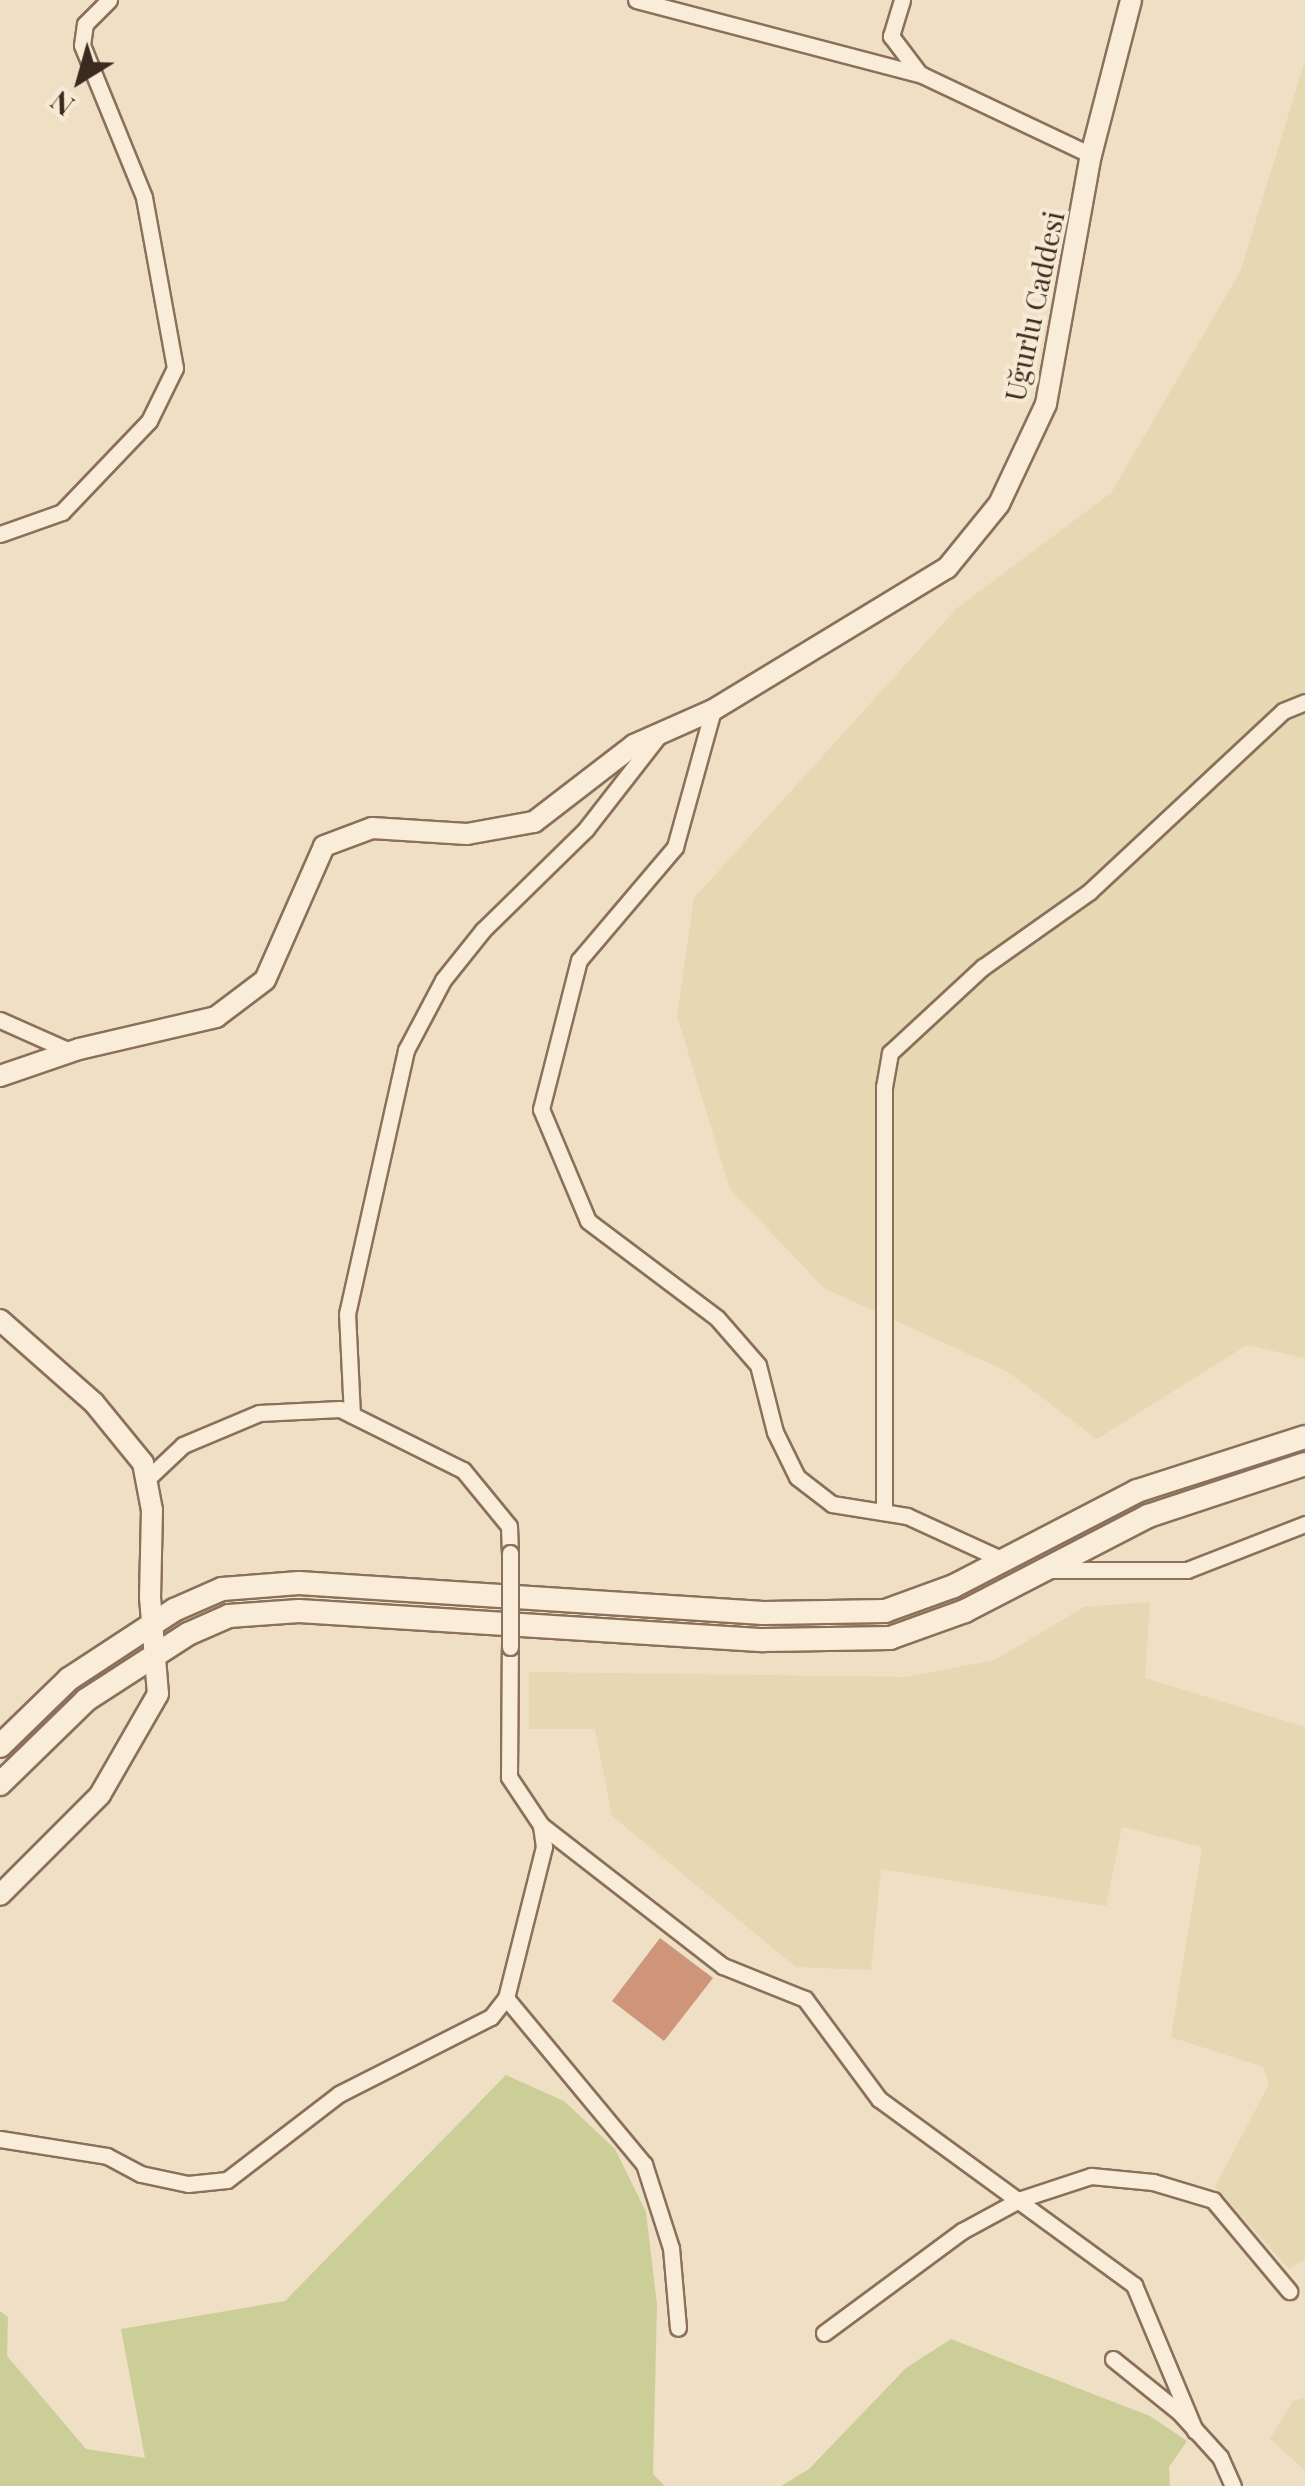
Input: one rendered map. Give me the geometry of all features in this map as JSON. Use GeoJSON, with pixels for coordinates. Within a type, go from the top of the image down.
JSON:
{"type":"FeatureCollection","features":[{"type":"Feature","properties":{"kind":"main road"},"geometry":{"type":"LineString","coordinates":[[0,1746],[69,1679],[152,1625],[222,1589],[299,1584],[764,1614],[885,1611],[1003,1560],[1137,1491],[1305,1437]]}},
{"type":"Feature","properties":{"kind":"main road"},"geometry":{"type":"LineString","coordinates":[[0,1784],[86,1700],[154,1656],[229,1616],[300,1611],[763,1640],[890,1638],[966,1610],[1148,1516],[1305,1464]]}},
{"type":"Feature","properties":{"kind":"street"},"geometry":{"type":"LineString","coordinates":[[0,534],[62,512],[149,421],[175,368],[144,197],[82,45],[85,24],[109,0]]}},
{"type":"Feature","properties":{"kind":"street"},"geometry":{"type":"LineString","coordinates":[[636,0],[922,76],[1091,155]]}},
{"type":"Feature","properties":{"kind":"street"},"geometry":{"type":"LineString","coordinates":[[902,0],[891,36],[922,76]]}},
{"type":"Feature","properties":{"kind":"street","name":"Uğurlu Caddesi"},"geometry":{"type":"LineString","coordinates":[[0,1076],[72,1052],[216,1017],[265,980],[324,846],[372,828],[467,834],[534,822],[596,772],[660,734],[713,710],[947,568],[999,504],[1046,404],[1091,155],[1126,5]]}},
{"type":"Feature","properties":{"kind":"street"},"geometry":{"type":"LineString","coordinates":[[884,1512],[884,1088],[890,1053],[983,967],[1089,892],[1284,711],[1305,702]]}},
{"type":"Feature","properties":{"kind":"street"},"geometry":{"type":"LineString","coordinates":[[713,710],[675,847],[580,960],[541,1109],[588,1221],[717,1318],[758,1364],[776,1432],[797,1478],[832,1504],[884,1512],[1003,1560]]}},
{"type":"Feature","properties":{"kind":"street"},"geometry":{"type":"LineString","coordinates":[[352,1415],[347,1314],[406,1050],[443,980],[473,943],[586,829],[660,734]]}},
{"type":"Feature","properties":{"kind":"street"},"geometry":{"type":"LineString","coordinates":[[0,1020],[72,1052]]}},
{"type":"Feature","properties":{"kind":"street"},"geometry":{"type":"LineString","coordinates":[[0,1320],[94,1403],[142,1464],[152,1510],[152,1625],[158,1694],[100,1795],[0,1895]]}},
{"type":"Feature","properties":{"kind":"street"},"geometry":{"type":"LineString","coordinates":[[146,1480],[184,1445],[259,1413],[340,1409],[463,1470],[510,1526],[509,1777],[542,1826],[722,1966],[805,1999],[879,2099],[1021,2198],[1134,2286],[1196,2431]]}},
{"type":"Feature","properties":{"kind":"street"},"geometry":{"type":"LineString","coordinates":[[1042,1571],[1187,1570],[1305,1524]]}},
{"type":"Feature","properties":{"kind":"street"},"geometry":{"type":"LineString","coordinates":[[0,2139],[107,2156],[141,2174],[188,2184],[228,2180],[339,2094],[466,2032],[506,1998],[544,1848],[542,1826]]}},
{"type":"Feature","properties":{"kind":"street"},"geometry":{"type":"LineString","coordinates":[[506,1998],[644,2164],[671,2248],[678,2328]]}},
{"type":"Feature","properties":{"kind":"street"},"geometry":{"type":"LineString","coordinates":[[824,2332],[962,2231],[1021,2198],[1091,2176],[1152,2182],[1213,2200],[1288,2291]]}},
{"type":"Feature","properties":{"kind":"street"},"geometry":{"type":"LineString","coordinates":[[1113,2359],[1196,2431],[1220,2457],[1233,2486]]}},
{"type":"Feature","properties":{"kind":"shaded area"},"geometry":{"type":"Polygon","coordinates":[[[1305,61],[1305,1358],[1247,1345],[1097,1439],[1008,1372],[824,1288],[730,1189],[677,1016],[694,898],[956,609],[1111,493],[1240,272],[1305,61]]]}},
{"type":"Feature","properties":{"kind":"shaded area"},"geometry":{"type":"Polygon","coordinates":[[[1150,1602],[1145,1678],[1305,1727],[1305,2259],[1289,2269],[1215,2187],[1269,2084],[1263,2067],[1171,2037],[1202,1847],[1122,1827],[1106,1906],[881,1869],[871,1970],[796,1967],[612,1816],[595,1729],[529,1729],[529,1672],[906,1677],[995,1660],[1084,1607],[1150,1602]]]}},
{"type":"Feature","properties":{"kind":"shaded area"},"geometry":{"type":"Polygon","coordinates":[[[1305,2398],[1305,2470],[1270,2439],[1293,2401],[1305,2398]]]}},
{"type":"Feature","properties":{"kind":"green space"},"geometry":{"type":"Polygon","coordinates":[[[506,2075],[564,2101],[615,2149],[646,2212],[657,2305],[653,2474],[665,2486],[0,2486],[0,2311],[8,2317],[7,2356],[86,2449],[145,2458],[121,2329],[285,2301],[506,2075]]]}},
{"type":"Feature","properties":{"kind":"green space"},"geometry":{"type":"Polygon","coordinates":[[[951,2339],[1150,2416],[1187,2441],[1169,2467],[1170,2486],[781,2486],[809,2469],[906,2368],[951,2339]]]}},
{"type":"Feature","properties":{"kind":"building"},"geometry":{"type":"Polygon","coordinates":[[[660,1938],[713,1978],[664,2041],[612,2001],[660,1938]]]}}]}
